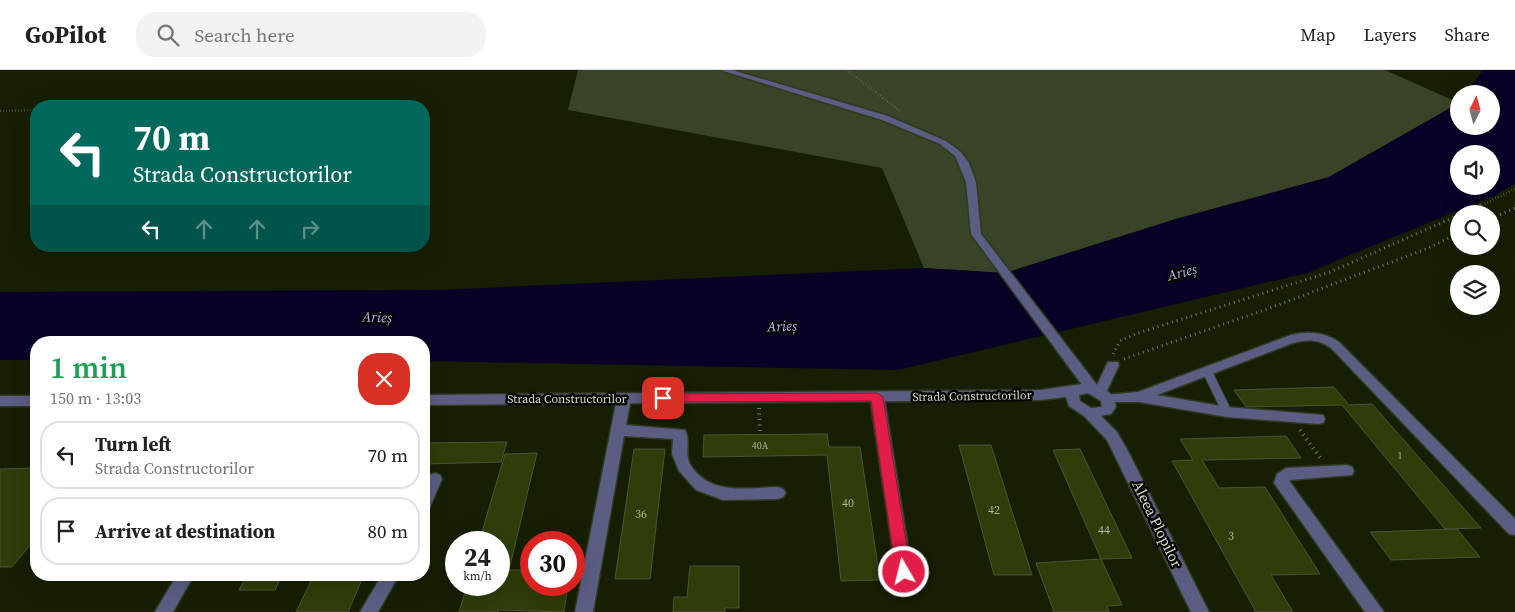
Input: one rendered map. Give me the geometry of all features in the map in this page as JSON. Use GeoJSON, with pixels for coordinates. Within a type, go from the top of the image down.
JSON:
{"type":"FeatureCollection","features":[{"type":"Feature","properties":{"kind":"street"},"geometry":{"type":"LineString","coordinates":[[724,70],[882,117],[951,146],[960,155],[970,180],[975,204],[976,234],[1071,359],[1103,397],[1139,397],[1227,412],[1318,419]]}},
{"type":"Feature","properties":{"kind":"street"},"geometry":{"type":"LineString","coordinates":[[1139,397],[1302,336],[1321,336],[1329,340],[1515,529]]}},
{"type":"Feature","properties":{"kind":"street"},"geometry":{"type":"LineString","coordinates":[[1074,391],[1072,399],[1083,410],[1102,413],[1103,397],[1112,365]]}},
{"type":"Feature","properties":{"kind":"street","name":"Strada Constructorilor"},"geometry":{"type":"LineString","coordinates":[[430,400],[1041,395],[1083,388],[1103,397]]}},
{"type":"Feature","properties":{"kind":"street","name":"Strada Constructorilor"},"geometry":{"type":"LineString","coordinates":[[1041,395],[1083,410]]}},
{"type":"Feature","properties":{"kind":"street"},"geometry":{"type":"LineString","coordinates":[[877,397],[904,572]]}},
{"type":"Feature","properties":{"kind":"street","name":"Aleea Plopilor"},"geometry":{"type":"LineString","coordinates":[[1103,397],[1112,436],[1200,612]]}},
{"type":"Feature","properties":{"kind":"street"},"geometry":{"type":"LineString","coordinates":[[584,612],[624,398]]}},
{"type":"Feature","properties":{"kind":"street"},"geometry":{"type":"LineString","coordinates":[[0,401],[30,401]]}},
{"type":"Feature","properties":{"kind":"street","name":"Aleea Plopilor"},"geometry":{"type":"LineString","coordinates":[[1083,410],[1112,436]]}},
{"type":"Feature","properties":{"kind":"street"},"geometry":{"type":"LineString","coordinates":[[618,430],[680,434],[679,454],[684,467],[701,486],[723,494],[778,494]]}},
{"type":"Feature","properties":{"kind":"street"},"geometry":{"type":"LineString","coordinates":[[1348,470],[1286,474],[1282,478],[1282,483],[1375,612]]}},
{"type":"Feature","properties":{"kind":"street"},"geometry":{"type":"LineString","coordinates":[[430,491],[435,479]]}},
{"type":"Feature","properties":{"kind":"street"},"geometry":{"type":"LineString","coordinates":[[164,612],[182,581]]}},
{"type":"Feature","properties":{"kind":"street"},"geometry":{"type":"LineString","coordinates":[[369,612],[387,581]]}},
{"type":"Feature","properties":{"kind":"lane"},"geometry":{"type":"LineString","coordinates":[[1207,371],[1227,412]]}},
{"type":"Feature","properties":{"kind":"path"},"geometry":{"type":"LineString","coordinates":[[847,70],[906,115]]}},
{"type":"Feature","properties":{"kind":"path"},"geometry":{"type":"LineString","coordinates":[[0,111],[30,110]]}},
{"type":"Feature","properties":{"kind":"path"},"geometry":{"type":"LineString","coordinates":[[1480,205],[1515,189]]}},
{"type":"Feature","properties":{"kind":"path"},"geometry":{"type":"LineString","coordinates":[[1500,214],[1515,208]]}},
{"type":"Feature","properties":{"kind":"path"},"geometry":{"type":"LineString","coordinates":[[1112,365],[1113,350],[1120,341],[1138,333],[1330,272],[1450,218]]}},
{"type":"Feature","properties":{"kind":"path"},"geometry":{"type":"LineString","coordinates":[[1112,365],[1133,354],[1270,308],[1450,238]]}},
{"type":"Feature","properties":{"kind":"path"},"geometry":{"type":"LineString","coordinates":[[760,409],[760,435]]}},
{"type":"Feature","properties":{"kind":"path"},"geometry":{"type":"LineString","coordinates":[[1292,418],[1328,470]]}},
{"type":"Feature","properties":{"kind":"green space"},"geometry":{"type":"Polygon","coordinates":[[[578,70],[1385,70],[1450,99],[1450,108],[1329,177],[1176,219],[1005,273],[924,268],[882,168],[568,110],[578,70]]]}},
{"type":"Feature","properties":{"kind":"water","name":"Arieș"},"geometry":{"type":"Polygon","coordinates":[[[1483,70],[1515,70],[1515,184],[1500,192],[1500,145],[1450,145],[1450,195],[1495,195],[1493,196],[1471,205],[1450,205],[1450,214],[1307,273],[898,370],[430,361],[430,336],[30,336],[30,360],[0,360],[0,292],[439,290],[924,268],[1005,273],[1176,219],[1329,177],[1450,108],[1450,135],[1500,135],[1500,85],[1472,85],[1483,70]]]}},
{"type":"Feature","properties":{"kind":"building"},"geometry":{"type":"Polygon","coordinates":[[[1334,387],[1349,405],[1372,404],[1481,528],[1445,529],[1342,405],[1246,407],[1234,390],[1334,387]]]}},
{"type":"Feature","properties":{"kind":"building"},"geometry":{"type":"Polygon","coordinates":[[[827,434],[829,447],[860,447],[880,580],[841,581],[827,455],[703,457],[704,435],[827,434]]]}},
{"type":"Feature","properties":{"kind":"building"},"geometry":{"type":"Polygon","coordinates":[[[1286,436],[1301,458],[1202,460],[1219,488],[1265,487],[1320,574],[1271,575],[1293,612],[1256,612],[1172,461],[1193,460],[1180,439],[1286,436]]]}},
{"type":"Feature","properties":{"kind":"building"},"geometry":{"type":"Polygon","coordinates":[[[507,442],[501,462],[430,464],[430,443],[507,442]]]}},
{"type":"Feature","properties":{"kind":"building"},"geometry":{"type":"Polygon","coordinates":[[[959,445],[991,445],[1032,575],[994,575],[959,445]]]}},
{"type":"Feature","properties":{"kind":"building"},"geometry":{"type":"Polygon","coordinates":[[[634,449],[665,449],[650,579],[615,579],[634,449]]]}},
{"type":"Feature","properties":{"kind":"building"},"geometry":{"type":"Polygon","coordinates":[[[1080,449],[1132,558],[1101,559],[1053,450],[1080,449]]]}},
{"type":"Feature","properties":{"kind":"building"},"geometry":{"type":"Polygon","coordinates":[[[537,453],[510,566],[510,531],[482,531],[505,454],[537,453]]]}},
{"type":"Feature","properties":{"kind":"building"},"geometry":{"type":"Polygon","coordinates":[[[30,468],[30,545],[12,567],[0,567],[0,469],[30,468]]]}},
{"type":"Feature","properties":{"kind":"building"},"geometry":{"type":"Polygon","coordinates":[[[1457,529],[1480,557],[1391,560],[1370,532],[1457,529]]]}},
{"type":"Feature","properties":{"kind":"building"},"geometry":{"type":"Polygon","coordinates":[[[1101,559],[1122,605],[1107,606],[1109,612],[1054,612],[1036,563],[1101,559]]]}},
{"type":"Feature","properties":{"kind":"building"},"geometry":{"type":"Polygon","coordinates":[[[690,566],[739,566],[739,608],[725,608],[725,612],[673,612],[674,597],[687,597],[690,566]]]}},
{"type":"Feature","properties":{"kind":"building"},"geometry":{"type":"Polygon","coordinates":[[[510,570],[520,570],[520,596],[566,596],[564,612],[498,610],[498,612],[459,612],[464,596],[510,596],[510,570]]]}},
{"type":"Feature","properties":{"kind":"building"},"geometry":{"type":"Polygon","coordinates":[[[244,581],[279,581],[275,590],[239,590],[244,581]]]}},
{"type":"Feature","properties":{"kind":"building"},"geometry":{"type":"Polygon","coordinates":[[[311,581],[361,581],[348,612],[296,612],[311,581]]]}},
{"type":"Feature","properties":{"kind":"route"},"geometry":{"type":"LineString","coordinates":[[663,398],[877,397],[904,572]]}}]}
